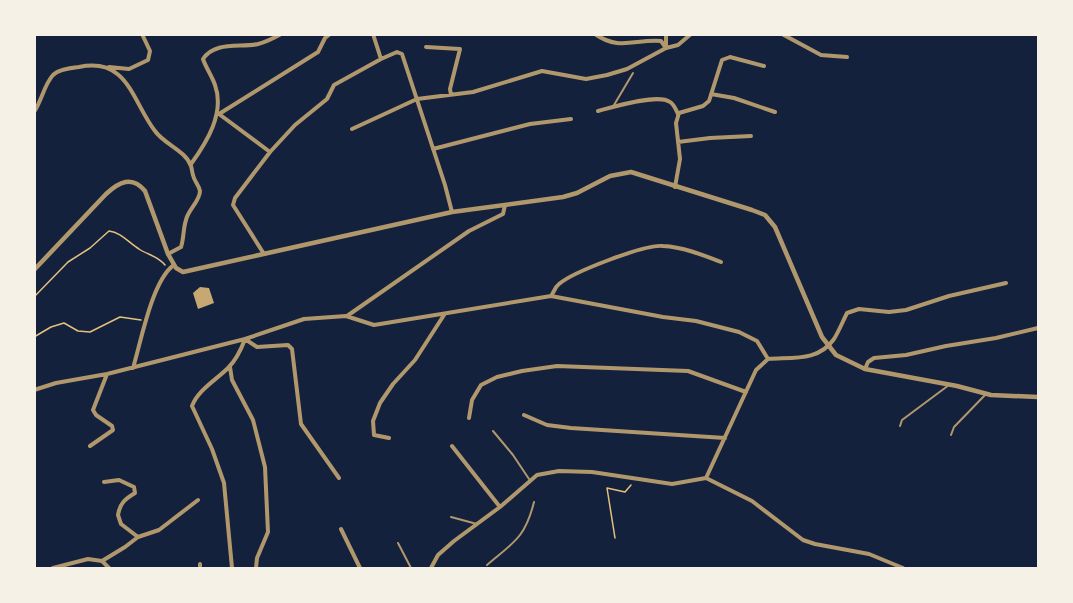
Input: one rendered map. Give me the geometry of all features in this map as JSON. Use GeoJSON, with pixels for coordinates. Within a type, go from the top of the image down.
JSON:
{"type":"FeatureCollection","features":[{"type":"Feature","properties":{"kind":"street"},"geometry":{"type":"LineString","coordinates":[[34,112],[42,101],[46,86],[56,73],[92,64],[129,69],[148,60],[150,51],[142,34]]}},
{"type":"Feature","properties":{"kind":"street"},"geometry":{"type":"LineString","coordinates":[[190,164],[206,142],[218,114],[215,84],[203,59],[207,52],[224,46],[243,47],[262,43],[281,34]]}},
{"type":"Feature","properties":{"kind":"street"},"geometry":{"type":"LineString","coordinates":[[218,114],[318,52],[325,38],[330,34]]}},
{"type":"Feature","properties":{"kind":"street"},"geometry":{"type":"LineString","coordinates":[[374,34],[381,59]]}},
{"type":"Feature","properties":{"kind":"street"},"geometry":{"type":"LineString","coordinates":[[595,34],[619,45],[661,41],[666,48]]}},
{"type":"Feature","properties":{"kind":"street"},"geometry":{"type":"LineString","coordinates":[[666,34],[666,48]]}},
{"type":"Feature","properties":{"kind":"street"},"geometry":{"type":"LineString","coordinates":[[352,129],[417,99],[473,92],[542,71],[586,79],[608,75],[627,69],[666,48],[678,45],[691,34]]}},
{"type":"Feature","properties":{"kind":"street"},"geometry":{"type":"LineString","coordinates":[[782,34],[822,55],[847,57]]}},
{"type":"Feature","properties":{"kind":"street"},"geometry":{"type":"LineString","coordinates":[[426,47],[460,49],[450,95]]}},
{"type":"Feature","properties":{"kind":"street"},"geometry":{"type":"LineString","coordinates":[[264,254],[233,202],[252,173],[295,124],[327,99],[334,85],[397,52],[402,54],[452,212]]}},
{"type":"Feature","properties":{"kind":"street"},"geometry":{"type":"LineString","coordinates":[[678,115],[703,106],[709,101],[722,60],[730,57],[764,66]]}},
{"type":"Feature","properties":{"kind":"street"},"geometry":{"type":"LineString","coordinates":[[108,67],[130,88],[154,131],[190,164],[198,184],[200,192],[186,220],[181,247],[168,254]]}},
{"type":"Feature","properties":{"kind":"street"},"geometry":{"type":"LineString","coordinates":[[711,94],[734,98],[775,112]]}},
{"type":"Feature","properties":{"kind":"street"},"geometry":{"type":"LineString","coordinates":[[598,111],[643,101],[665,99],[671,102],[678,115],[676,123],[679,166],[675,187]]}},
{"type":"Feature","properties":{"kind":"street"},"geometry":{"type":"LineString","coordinates":[[218,114],[270,152]]}},
{"type":"Feature","properties":{"kind":"street"},"geometry":{"type":"LineString","coordinates":[[433,149],[530,124],[571,119]]}},
{"type":"Feature","properties":{"kind":"street"},"geometry":{"type":"LineString","coordinates":[[678,142],[751,136]]}},
{"type":"Feature","properties":{"kind":"street"},"geometry":{"type":"LineString","coordinates":[[34,270],[112,189],[128,181],[139,184],[145,190],[168,254],[178,270],[187,272],[452,212],[569,196],[610,176],[626,172],[642,174],[675,187],[752,210],[770,219],[827,346],[842,358],[865,369],[986,394],[1038,397]]}},
{"type":"Feature","properties":{"kind":"street"},"geometry":{"type":"LineString","coordinates":[[346,316],[469,231],[501,215],[505,205]]}},
{"type":"Feature","properties":{"kind":"street"},"geometry":{"type":"LineString","coordinates":[[551,296],[557,286],[570,277],[637,250],[661,245],[690,251],[721,262]]}},
{"type":"Feature","properties":{"kind":"street"},"geometry":{"type":"LineString","coordinates":[[133,368],[158,283],[168,269],[174,265]]}},
{"type":"Feature","properties":{"kind":"street"},"geometry":{"type":"LineString","coordinates":[[706,478],[756,370],[768,358],[802,358],[814,355],[834,339],[847,313],[859,309],[889,312],[906,310],[949,296],[1006,283]]}},
{"type":"Feature","properties":{"kind":"street"},"geometry":{"type":"LineString","coordinates":[[34,390],[56,383],[133,368],[245,339],[304,319],[346,316],[374,325],[551,296],[696,321],[739,332],[757,341],[768,358]]}},
{"type":"Feature","properties":{"kind":"street"},"geometry":{"type":"LineString","coordinates":[[389,438],[374,435],[373,421],[380,403],[393,384],[415,360],[445,315]]}},
{"type":"Feature","properties":{"kind":"street"},"geometry":{"type":"LineString","coordinates":[[865,369],[874,357],[906,355],[946,345],[996,339],[1038,328]]}},
{"type":"Feature","properties":{"kind":"street"},"geometry":{"type":"LineString","coordinates":[[232,568],[224,483],[212,449],[192,406],[198,395],[230,366],[240,353],[245,339]]}},
{"type":"Feature","properties":{"kind":"street"},"geometry":{"type":"LineString","coordinates":[[245,339],[257,347],[290,346],[301,424],[339,478]]}},
{"type":"Feature","properties":{"kind":"street"},"geometry":{"type":"LineString","coordinates":[[230,366],[232,380],[253,420],[265,467],[268,532],[257,558],[256,568]]}},
{"type":"Feature","properties":{"kind":"street"},"geometry":{"type":"LineString","coordinates":[[469,418],[472,400],[481,385],[497,377],[557,366],[688,371],[746,392]]}},
{"type":"Feature","properties":{"kind":"street"},"geometry":{"type":"LineString","coordinates":[[90,446],[112,430],[112,426],[96,415],[93,410],[107,374]]}},
{"type":"Feature","properties":{"kind":"street"},"geometry":{"type":"LineString","coordinates":[[524,415],[547,425],[571,428],[725,438]]}},
{"type":"Feature","properties":{"kind":"street"},"geometry":{"type":"LineString","coordinates":[[452,446],[500,507]]}},
{"type":"Feature","properties":{"kind":"street"},"geometry":{"type":"LineString","coordinates":[[431,568],[438,555],[537,475],[574,471],[672,484],[706,478],[752,501],[803,540],[869,554],[903,568]]}},
{"type":"Feature","properties":{"kind":"street"},"geometry":{"type":"LineString","coordinates":[[104,482],[119,480],[134,488],[135,493],[126,497],[122,502],[118,515],[121,524],[138,537]]}},
{"type":"Feature","properties":{"kind":"street"},"geometry":{"type":"LineString","coordinates":[[102,561],[125,548],[138,537],[159,530],[198,500]]}},
{"type":"Feature","properties":{"kind":"street"},"geometry":{"type":"LineString","coordinates":[[341,529],[360,568]]}},
{"type":"Feature","properties":{"kind":"street"},"geometry":{"type":"LineString","coordinates":[[52,568],[88,559],[102,561],[109,568]]}},
{"type":"Feature","properties":{"kind":"lane"},"geometry":{"type":"LineString","coordinates":[[613,108],[633,73]]}},
{"type":"Feature","properties":{"kind":"lane"},"geometry":{"type":"LineString","coordinates":[[900,426],[902,420],[949,385]]}},
{"type":"Feature","properties":{"kind":"lane"},"geometry":{"type":"LineString","coordinates":[[951,435],[954,427],[986,394]]}},
{"type":"Feature","properties":{"kind":"lane"},"geometry":{"type":"LineString","coordinates":[[493,431],[531,481]]}},
{"type":"Feature","properties":{"kind":"lane"},"geometry":{"type":"LineString","coordinates":[[487,565],[522,536],[530,519],[534,502]]}},
{"type":"Feature","properties":{"kind":"lane"},"geometry":{"type":"LineString","coordinates":[[451,517],[477,524]]}},
{"type":"Feature","properties":{"kind":"lane"},"geometry":{"type":"LineString","coordinates":[[398,543],[411,568]]}},
{"type":"Feature","properties":{"kind":"path"},"geometry":{"type":"LineString","coordinates":[[34,297],[68,262],[90,248],[109,231],[117,232],[140,250],[160,258],[168,269]]}},
{"type":"Feature","properties":{"kind":"path"},"geometry":{"type":"LineString","coordinates":[[34,337],[64,322],[78,331],[90,332],[120,317],[147,321]]}},
{"type":"Feature","properties":{"kind":"path"},"geometry":{"type":"LineString","coordinates":[[615,538],[607,488],[625,492],[634,479]]}},
{"type":"Feature","properties":{"kind":"building"},"geometry":{"type":"Polygon","coordinates":[[[200,287],[209,288],[214,303],[198,309],[193,293],[200,287]]]}}]}
